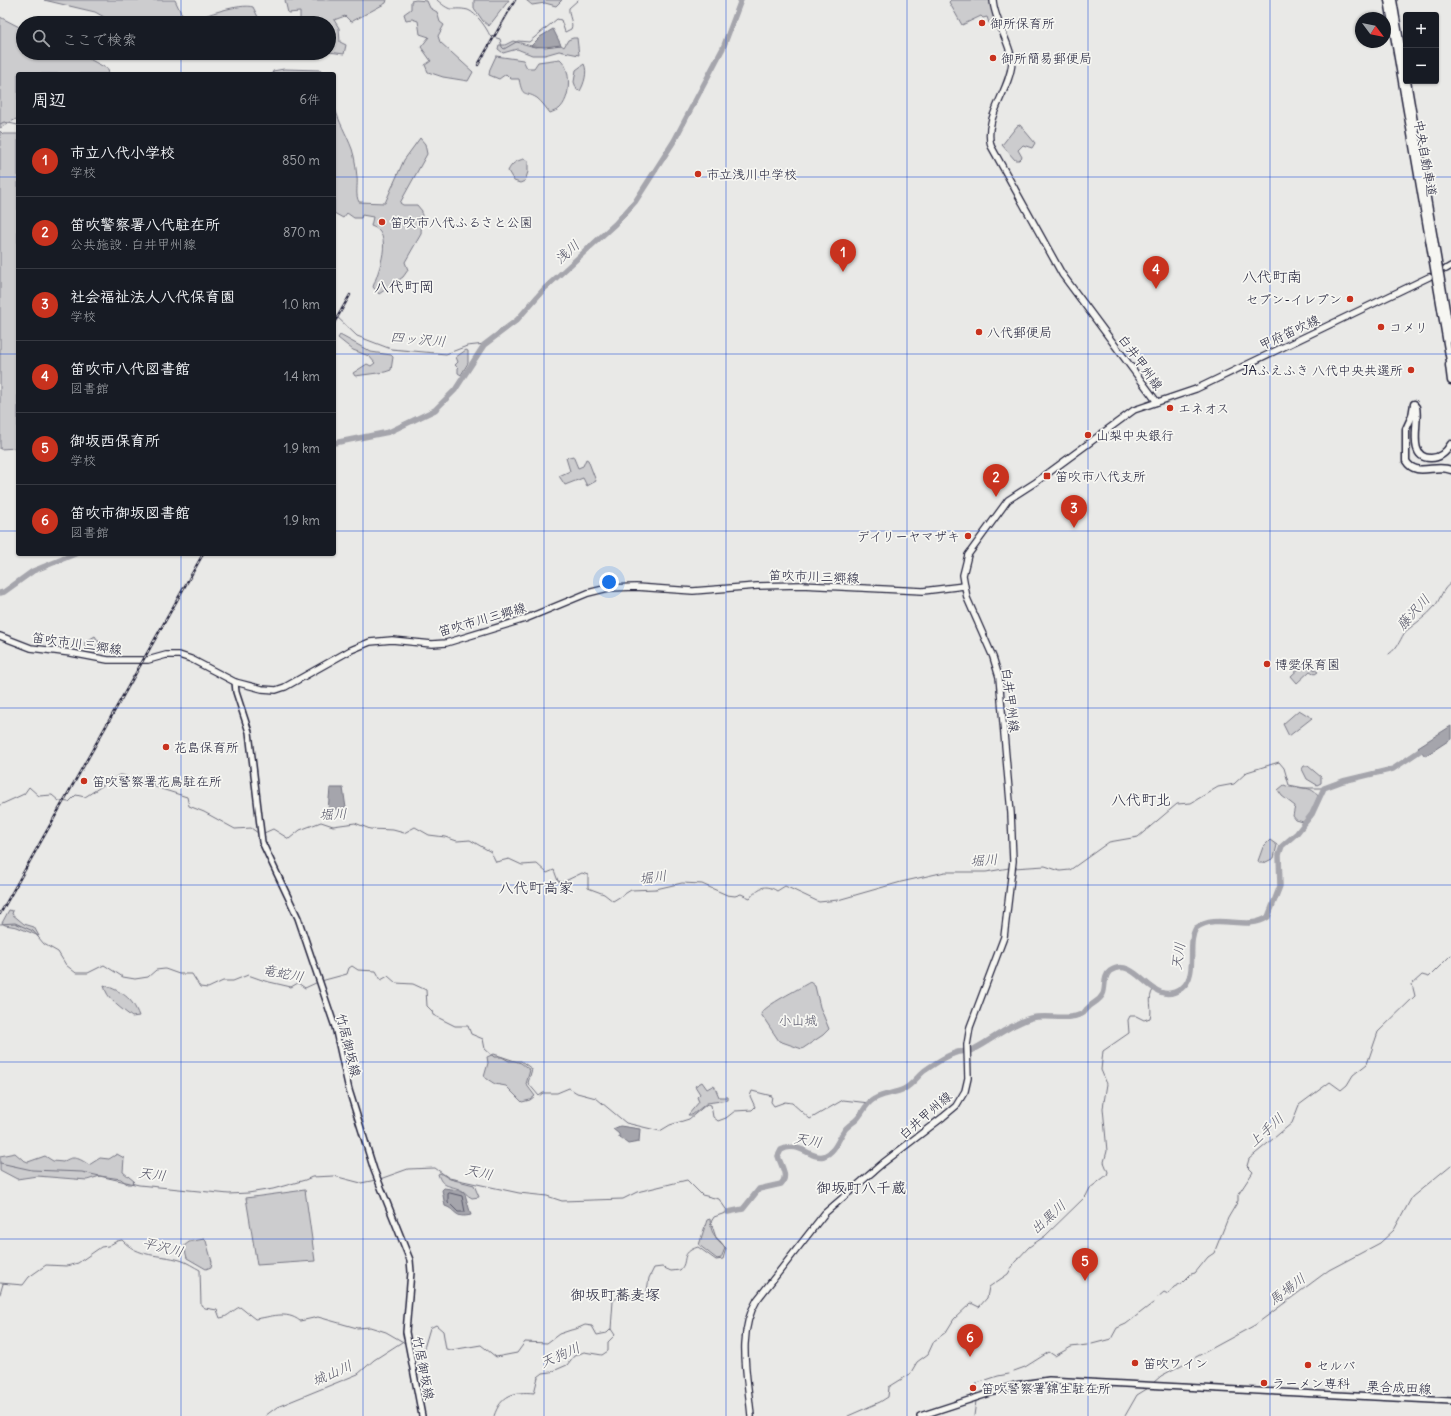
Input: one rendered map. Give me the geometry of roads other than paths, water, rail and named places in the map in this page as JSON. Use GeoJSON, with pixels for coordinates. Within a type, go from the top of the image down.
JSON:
{"type":"FeatureCollection","features":[{"type":"Feature","properties":{"kind":"highway","name":"中央自動車道"},"geometry":{"type":"LineString","coordinates":[[1388,0],[1451,367]]}},
{"type":"Feature","properties":{"kind":"highway"},"geometry":{"type":"LineString","coordinates":[[1393,0],[1403,59]]}},
{"type":"Feature","properties":{"kind":"highway","name":"中央自動車道"},"geometry":{"type":"LineString","coordinates":[[1408,84],[1451,339]]}},
{"type":"Feature","properties":{"kind":"highway"},"geometry":{"type":"LineString","coordinates":[[1438,259],[1451,314]]}},
{"type":"Feature","properties":{"kind":"highway"},"geometry":{"type":"LineString","coordinates":[[1441,310],[1451,381]]}},
{"type":"Feature","properties":{"kind":"highway"},"geometry":{"type":"LineString","coordinates":[[1451,444],[1445,452],[1435,457],[1425,457],[1419,453],[1416,443],[1417,412],[1414,404],[1412,416],[1406,429],[1406,461],[1411,467],[1418,470],[1442,467],[1451,470]]}},
{"type":"Feature","properties":{"kind":"main road","name":"白井甲州線"},"geometry":{"type":"LineString","coordinates":[[751,1416],[745,1333],[753,1306],[825,1213],[883,1163],[912,1143],[956,1106],[965,1091],[968,1063],[967,1045],[973,1018],[1004,937],[1012,868],[1013,838],[999,677],[993,657],[969,605],[964,586],[964,568],[968,555],[1008,500],[1036,482],[1120,418],[1134,410],[1157,402],[1062,274],[991,146],[989,133],[1008,80],[1012,61],[996,16],[993,0]]}},
{"type":"Feature","properties":{"kind":"main road","name":"甲府笛吹線"},"geometry":{"type":"LineString","coordinates":[[1157,402],[1196,389],[1429,277]]}},
{"type":"Feature","properties":{"kind":"main road","name":"笛吹市川三郷線"},"geometry":{"type":"LineString","coordinates":[[0,636],[31,648],[71,653],[108,660],[142,660],[166,655],[179,655],[191,659],[235,682],[262,689],[280,689],[358,646],[370,642],[392,640],[432,644],[446,643],[525,619],[588,593],[608,588],[636,587],[692,591],[757,586],[801,585],[923,591],[964,586]]}},
{"type":"Feature","properties":{"kind":"main road","name":"竹居御坂線"},"geometry":{"type":"LineString","coordinates":[[235,682],[236,692],[249,732],[261,833],[269,858],[294,905],[335,1027],[349,1090],[377,1179],[410,1260],[411,1272],[406,1332],[422,1416]]}},
{"type":"Feature","properties":{"kind":"main road","name":"栗合成田線"},"geometry":{"type":"LineString","coordinates":[[920,1416],[1015,1386],[1037,1381],[1151,1385],[1451,1401]]}},
{"type":"Feature","properties":{"kind":"water"},"geometry":{"type":"Polygon","coordinates":[[[553,29],[561,45],[545,47],[531,46],[540,37],[553,29]]]}},
{"type":"Feature","properties":{"kind":"water"},"geometry":{"type":"Polygon","coordinates":[[[1451,726],[1451,739],[1425,756],[1418,747],[1451,726]]]}},
{"type":"Feature","properties":{"kind":"water"},"geometry":{"type":"Polygon","coordinates":[[[330,788],[343,788],[346,808],[328,810],[330,788]]]}},
{"type":"Feature","properties":{"kind":"water"},"geometry":{"type":"Polygon","coordinates":[[[620,1126],[640,1129],[639,1142],[628,1144],[619,1137],[619,1134],[613,1129],[620,1126]]]}},
{"type":"Feature","properties":{"kind":"water"},"geometry":{"type":"Polygon","coordinates":[[[444,1188],[459,1190],[465,1194],[471,1215],[458,1215],[445,1206],[442,1190],[444,1188]]]}},
{"type":"Feature","properties":{"kind":"waterway"},"geometry":{"type":"LineString","coordinates":[[437,0],[442,5],[450,9],[468,10],[474,14],[481,21],[490,36],[500,39],[504,49],[518,41],[529,42],[557,19],[561,20],[565,32],[571,29],[572,24],[569,8],[578,0]]}},
{"type":"Feature","properties":{"kind":"waterway","name":"浅川"},"geometry":{"type":"LineString","coordinates":[[336,443],[389,432],[435,410],[455,390],[484,345],[517,320],[544,289],[615,224],[635,202],[674,141],[723,48],[741,0]]}},
{"type":"Feature","properties":{"kind":"waterway","name":"四ッ沢川"},"geometry":{"type":"LineString","coordinates":[[0,124],[4,122],[16,125]]}},
{"type":"Feature","properties":{"kind":"waterway","name":"四ッ沢川"},"geometry":{"type":"LineString","coordinates":[[336,316],[357,336],[391,349],[446,354],[467,346],[485,344]]}},
{"type":"Feature","properties":{"kind":"waterway","name":"浅川"},"geometry":{"type":"LineString","coordinates":[[0,593],[4,592],[33,571],[70,556]]}},
{"type":"Feature","properties":{"kind":"waterway","name":"藤沢川"},"geometry":{"type":"LineString","coordinates":[[1389,654],[1395,648],[1406,631],[1432,610],[1446,588],[1451,583]]}},
{"type":"Feature","properties":{"kind":"waterway","name":"天川"},"geometry":{"type":"LineString","coordinates":[[728,1212],[743,1209],[759,1189],[781,1184],[784,1178],[778,1156],[781,1150],[793,1147],[814,1155],[824,1156],[828,1154],[834,1149],[845,1129],[857,1119],[873,1099],[904,1089],[924,1071],[949,1055],[958,1052],[970,1051],[1023,1021],[1037,1017],[1070,1017],[1083,1014],[1103,994],[1106,976],[1110,971],[1120,968],[1129,969],[1153,988],[1162,993],[1171,993],[1182,988],[1190,975],[1192,942],[1196,928],[1213,922],[1223,921],[1251,923],[1268,917],[1280,886],[1279,855],[1282,846],[1297,833],[1312,814],[1324,788],[1343,781],[1393,769],[1427,746]]}},
{"type":"Feature","properties":{"kind":"waterway","name":"堀川"},"geometry":{"type":"LineString","coordinates":[[1014,868],[1045,866],[1060,871],[1070,870],[1109,842],[1138,837],[1177,804],[1191,803],[1218,787],[1234,784],[1247,772],[1279,762],[1284,768],[1289,785],[1304,788],[1324,788]]}},
{"type":"Feature","properties":{"kind":"waterway","name":"堀川"},"geometry":{"type":"LineString","coordinates":[[0,805],[24,794],[29,787],[39,796],[52,795],[59,801],[69,802],[76,795],[85,797],[119,775],[138,779],[145,774],[148,774],[155,787],[187,797],[189,806],[204,812],[235,829],[251,828],[258,833]]}},
{"type":"Feature","properties":{"kind":"waterway","name":"堀川"},"geometry":{"type":"LineString","coordinates":[[264,833],[273,829],[289,839],[300,830],[321,822],[333,826],[355,823],[370,829],[393,830],[404,833],[415,827],[429,835],[445,837],[457,841],[470,840],[491,852],[496,862],[509,859],[522,865],[537,864],[547,873],[554,870],[558,881],[563,882],[582,873],[588,875],[588,888],[604,894],[613,901],[631,890],[656,889],[682,883],[702,884],[727,895],[735,896],[741,894],[750,898],[759,889],[769,887],[777,891],[785,886],[819,902],[838,900],[901,882],[945,872],[986,872],[1009,868]]}},
{"type":"Feature","properties":{"kind":"waterway","name":"竜蛇川"},"geometry":{"type":"LineString","coordinates":[[0,924],[15,923],[33,931],[44,944],[58,952],[66,965],[76,973],[88,973],[104,965],[123,977],[135,979],[148,977],[156,970],[165,969],[179,974],[192,974],[200,987],[208,988],[223,981],[233,981],[248,975],[265,981],[291,987],[298,983],[305,988],[318,982]]}},
{"type":"Feature","properties":{"kind":"waterway","name":"上手川"},"geometry":{"type":"LineString","coordinates":[[1158,1297],[1164,1292],[1168,1294],[1174,1287],[1182,1283],[1191,1274],[1195,1273],[1208,1257],[1214,1253],[1228,1218],[1238,1201],[1238,1195],[1253,1172],[1247,1166],[1249,1159],[1292,1123],[1299,1105],[1330,1082],[1341,1090],[1347,1085],[1353,1075],[1367,1064],[1378,1032],[1415,996],[1412,984],[1422,975],[1429,977],[1451,955]]}},
{"type":"Feature","properties":{"kind":"waterway","name":"竜蛇川"},"geometry":{"type":"LineString","coordinates":[[321,981],[347,974],[349,968],[352,966],[358,970],[376,971],[381,980],[388,976],[396,983],[413,984],[426,990],[427,1006],[432,1011],[433,1015],[455,1026],[468,1026],[471,1034],[483,1039],[485,1049],[494,1057],[502,1057],[509,1061],[521,1061],[532,1069],[528,1083],[539,1096],[543,1093],[557,1093],[569,1088],[577,1093],[596,1098],[626,1123],[660,1131],[670,1125],[689,1119],[707,1104],[711,1105],[713,1117],[718,1121],[726,1118],[735,1111],[752,1110],[755,1107],[750,1096],[752,1091],[772,1096],[771,1102],[774,1106],[785,1102],[792,1103],[810,1119],[843,1100],[869,1103]]}},
{"type":"Feature","properties":{"kind":"waterway","name":"出黒川"},"geometry":{"type":"LineString","coordinates":[[848,1416],[888,1397],[889,1387],[910,1374],[917,1362],[928,1354],[934,1341],[946,1332],[954,1319],[971,1303],[979,1307],[987,1298],[989,1287],[1008,1274],[1015,1262],[1029,1247],[1045,1236],[1086,1196],[1090,1188],[1107,1175],[1108,1172],[1104,1162],[1107,1151],[1103,1108],[1107,1084],[1101,1070],[1103,1051],[1129,1033],[1128,1020],[1130,1016],[1136,1016],[1144,1020],[1150,1018],[1150,996],[1153,990]]}},
{"type":"Feature","properties":{"kind":"waterway","name":"天川"},"geometry":{"type":"LineString","coordinates":[[0,1163],[32,1170],[82,1172],[139,1185],[229,1194],[273,1189],[312,1177],[334,1176],[361,1183],[376,1180]]}},
{"type":"Feature","properties":{"kind":"waterway","name":"馬場川"},"geometry":{"type":"LineString","coordinates":[[1153,1383],[1161,1376],[1255,1325],[1329,1270],[1380,1243],[1394,1230],[1412,1197],[1451,1165]]}},
{"type":"Feature","properties":{"kind":"waterway"},"geometry":{"type":"LineString","coordinates":[[380,1179],[408,1169],[435,1168],[449,1178],[519,1193],[547,1196],[562,1201],[623,1199],[637,1192],[687,1180],[702,1195],[719,1199],[728,1212],[714,1217],[711,1222],[716,1238],[726,1248],[723,1259],[716,1260],[698,1247],[688,1252],[685,1257],[683,1267],[680,1270],[671,1271],[662,1267],[654,1268],[649,1278],[646,1297],[618,1297],[613,1301],[611,1329],[607,1333],[597,1335],[592,1326],[585,1325],[559,1334],[547,1343],[525,1342],[517,1353],[496,1357],[481,1345],[451,1350],[446,1349],[443,1331],[436,1325],[430,1328],[422,1355],[411,1347]]}},
{"type":"Feature","properties":{"kind":"waterway","name":"平沢川"},"geometry":{"type":"LineString","coordinates":[[0,1283],[23,1285],[29,1277],[46,1265],[67,1266],[78,1263],[101,1247],[108,1246],[122,1240],[135,1250],[142,1253],[180,1260],[200,1270],[201,1305],[205,1308],[217,1310],[220,1318],[240,1307],[255,1319],[284,1315],[300,1321],[318,1317],[357,1328],[370,1327],[386,1332],[405,1343]]}},
{"type":"Feature","properties":{"kind":"waterway"},"geometry":{"type":"LineString","coordinates":[[0,1294],[3,1284]]}},
{"type":"Feature","properties":{"kind":"waterway","name":"上手川"},"geometry":{"type":"LineString","coordinates":[[1092,1344],[1111,1339],[1117,1328],[1126,1324],[1153,1303]]}},
{"type":"Feature","properties":{"kind":"waterway","name":"天狗川"},"geometry":{"type":"LineString","coordinates":[[494,1416],[500,1403],[509,1396],[520,1393],[534,1393],[538,1377],[543,1373],[551,1372],[567,1365],[574,1356],[584,1352],[602,1355],[608,1351],[608,1342],[615,1335],[611,1329]]}},
{"type":"Feature","properties":{"kind":"waterway","name":"城山川"},"geometry":{"type":"LineString","coordinates":[[265,1416],[277,1407],[358,1374],[374,1360],[402,1342]]}},
{"type":"Feature","properties":{"kind":"waterway","name":"上手川"},"geometry":{"type":"LineString","coordinates":[[1014,1371],[1025,1367],[1049,1352],[1055,1356],[1071,1347],[1087,1345]]}},
{"type":"Feature","properties":{"kind":"waterway","name":"上手川"},"geometry":{"type":"LineString","coordinates":[[976,1394],[977,1383],[1009,1374]]}},
{"type":"Feature","properties":{"kind":"waterway","name":"馬場川"},"geometry":{"type":"LineString","coordinates":[[1125,1416],[1137,1395],[1150,1387]]}},
{"type":"Feature","properties":{"kind":"waterway","name":"上手川"},"geometry":{"type":"LineString","coordinates":[[974,1416],[976,1401]]}},
{"type":"Feature","properties":{"kind":"railway"},"geometry":{"type":"LineString","coordinates":[[478,65],[515,0]]}},
{"type":"Feature","properties":{"kind":"railway"},"geometry":{"type":"LineString","coordinates":[[336,320],[350,295]]}},
{"type":"Feature","properties":{"kind":"railway"},"geometry":{"type":"LineString","coordinates":[[0,914],[202,556]]}},
{"type":"Feature","properties":{"kind":"place","name":"御所保育所"},"geometry":{"type":"Point","coordinates":[982,23]}},
{"type":"Feature","properties":{"kind":"place","name":"御所簡易郵便局"},"geometry":{"type":"Point","coordinates":[993,58]}},
{"type":"Feature","properties":{"kind":"place","name":"市立浅川中学校"},"geometry":{"type":"Point","coordinates":[698,174]}},
{"type":"Feature","properties":{"kind":"place","name":"笛吹市八代ふるさと公園"},"geometry":{"type":"Point","coordinates":[382,222]}},
{"type":"Feature","properties":{"kind":"place","name":"市立八代小学校"},"geometry":{"type":"Point","coordinates":[843,272]}},
{"type":"Feature","properties":{"kind":"place","name":"笛吹市八代図書館"},"geometry":{"type":"Point","coordinates":[1156,289]}},
{"type":"Feature","properties":{"kind":"place","name":"セブン-イレブン"},"geometry":{"type":"Point","coordinates":[1350,299]}},
{"type":"Feature","properties":{"kind":"place","name":"コメリ"},"geometry":{"type":"Point","coordinates":[1381,327]}},
{"type":"Feature","properties":{"kind":"place","name":"八代郵便局"},"geometry":{"type":"Point","coordinates":[979,332]}},
{"type":"Feature","properties":{"kind":"place","name":"JAふえふき 八代中央共選所"},"geometry":{"type":"Point","coordinates":[1411,370]}},
{"type":"Feature","properties":{"kind":"place","name":"エネオス"},"geometry":{"type":"Point","coordinates":[1170,408]}},
{"type":"Feature","properties":{"kind":"place","name":"山梨中央銀行"},"geometry":{"type":"Point","coordinates":[1088,435]}},
{"type":"Feature","properties":{"kind":"place","name":"笛吹市八代支所"},"geometry":{"type":"Point","coordinates":[1047,476]}},
{"type":"Feature","properties":{"kind":"place","name":"笛吹警察署八代駐在所"},"geometry":{"type":"Point","coordinates":[996,497]}},
{"type":"Feature","properties":{"kind":"place","name":"社会福祉法人八代保育園"},"geometry":{"type":"Point","coordinates":[1074,528]}},
{"type":"Feature","properties":{"kind":"place","name":"デイリーヤマザキ"},"geometry":{"type":"Point","coordinates":[968,536]}},
{"type":"Feature","properties":{"kind":"place","name":"博愛保育園"},"geometry":{"type":"Point","coordinates":[1267,664]}},
{"type":"Feature","properties":{"kind":"place","name":"花島保育所"},"geometry":{"type":"Point","coordinates":[166,747]}},
{"type":"Feature","properties":{"kind":"place","name":"笛吹警察署花鳥駐在所"},"geometry":{"type":"Point","coordinates":[84,781]}},
{"type":"Feature","properties":{"kind":"place","name":"御坂西保育所"},"geometry":{"type":"Point","coordinates":[1085,1281]}},
{"type":"Feature","properties":{"kind":"place","name":"笛吹市御坂図書館"},"geometry":{"type":"Point","coordinates":[970,1357]}},
{"type":"Feature","properties":{"kind":"place","name":"笛吹ワイン"},"geometry":{"type":"Point","coordinates":[1135,1363]}},
{"type":"Feature","properties":{"kind":"place","name":"セルバ"},"geometry":{"type":"Point","coordinates":[1308,1365]}},
{"type":"Feature","properties":{"kind":"place","name":"ラーメン専科"},"geometry":{"type":"Point","coordinates":[1264,1383]}},
{"type":"Feature","properties":{"kind":"place","name":"笛吹警察署錦生駐在所"},"geometry":{"type":"Point","coordinates":[973,1388]}},
{"type":"Feature","properties":{"kind":"district","name":"八代町南"},"geometry":{"type":"Point","coordinates":[1272,277]}},
{"type":"Feature","properties":{"kind":"district","name":"八代町岡"},"geometry":{"type":"Point","coordinates":[404,287]}},
{"type":"Feature","properties":{"kind":"district","name":"八代町北"},"geometry":{"type":"Point","coordinates":[1141,800]}},
{"type":"Feature","properties":{"kind":"district","name":"八代町高家"},"geometry":{"type":"Point","coordinates":[536,888]}},
{"type":"Feature","properties":{"kind":"district","name":"御坂町八千蔵"},"geometry":{"type":"Point","coordinates":[861,1188]}},
{"type":"Feature","properties":{"kind":"district","name":"御坂町蕎麦塚"},"geometry":{"type":"Point","coordinates":[615,1295]}},
{"type":"Feature","properties":{"kind":"park label","name":"小山城"},"geometry":{"type":"Point","coordinates":[798,1020]}}]}
